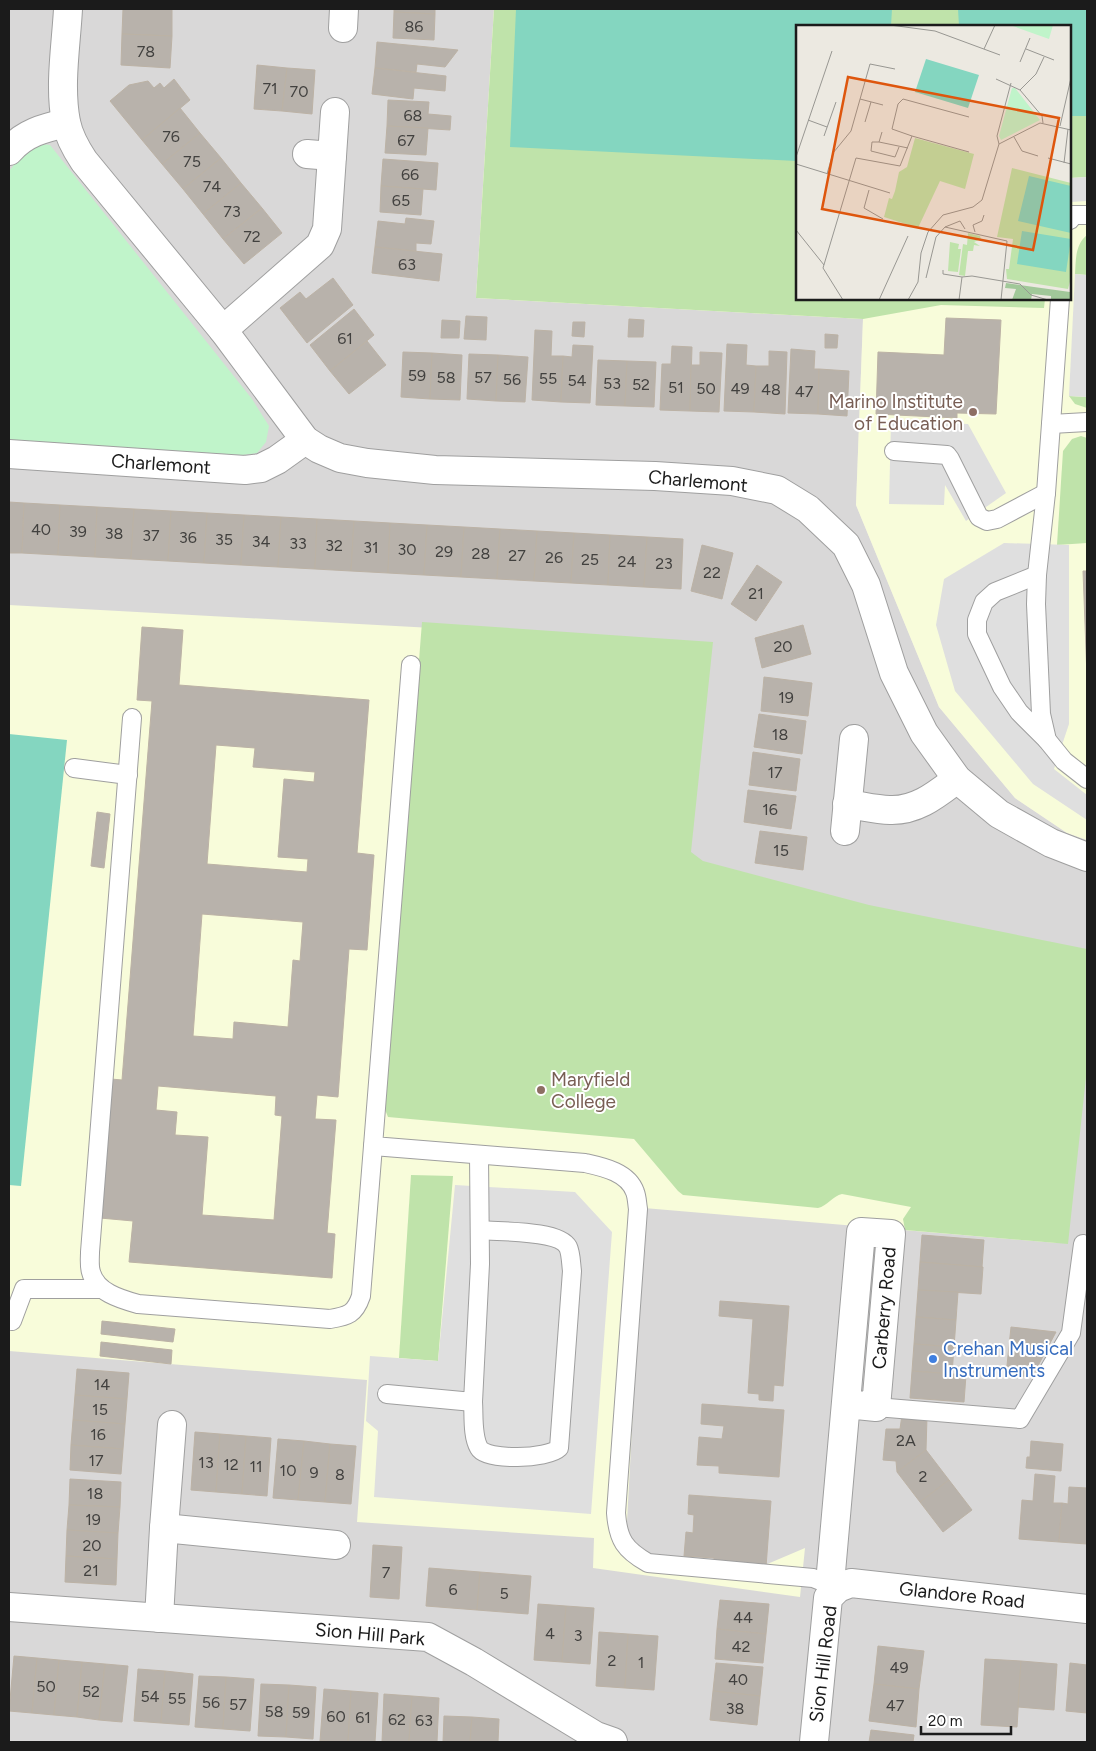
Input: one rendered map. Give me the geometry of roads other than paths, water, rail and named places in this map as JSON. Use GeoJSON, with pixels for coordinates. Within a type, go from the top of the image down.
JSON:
{"type":"FeatureCollection","features":[{"type":"Feature","properties":{"kind":"street","name":"Charlemont"},"geometry":{"type":"LineString","coordinates":[[68,9],[63,96],[66,123],[73,143],[84,161],[223,330],[305,440],[340,458],[366,463],[435,470],[732,480],[777,490],[808,509],[846,546],[866,585],[894,673],[924,733],[957,779],[999,814],[1051,843],[1087,857]]}},
{"type":"Feature","properties":{"kind":"street"},"geometry":{"type":"LineString","coordinates":[[223,330],[320,245],[327,229],[320,155],[335,112]]}},
{"type":"Feature","properties":{"kind":"street"},"geometry":{"type":"LineString","coordinates":[[9,151],[16,143],[40,129],[66,123]]}},
{"type":"Feature","properties":{"kind":"street","name":"Charlemont"},"geometry":{"type":"LineString","coordinates":[[9,454],[245,470],[261,468],[277,460],[305,440]]}},
{"type":"Feature","properties":{"kind":"street"},"geometry":{"type":"LineString","coordinates":[[845,831],[854,740]]}},
{"type":"Feature","properties":{"kind":"street"},"geometry":{"type":"LineString","coordinates":[[847,804],[892,810],[910,808],[927,800],[957,779]]}},
{"type":"Feature","properties":{"kind":"street","name":"Carberry Road"},"geometry":{"type":"LineString","coordinates":[[838,1588],[831,1572],[861,1232],[891,1234],[876,1406]]}},
{"type":"Feature","properties":{"kind":"street"},"geometry":{"type":"LineString","coordinates":[[847,1404],[876,1406]]}},
{"type":"Feature","properties":{"kind":"street"},"geometry":{"type":"LineString","coordinates":[[159,1618],[172,1425]]}},
{"type":"Feature","properties":{"kind":"street"},"geometry":{"type":"LineString","coordinates":[[164,1528],[336,1545]]}},
{"type":"Feature","properties":{"kind":"street","name":"Glandore Road"},"geometry":{"type":"LineString","coordinates":[[838,1588],[851,1583],[1087,1609]]}},
{"type":"Feature","properties":{"kind":"street","name":"Sion Hill Road"},"geometry":{"type":"LineString","coordinates":[[814,1742],[828,1598],[838,1588]]}},
{"type":"Feature","properties":{"kind":"street","name":"Sion Hill Park"},"geometry":{"type":"LineString","coordinates":[[9,1607],[428,1637],[474,1662],[596,1736],[613,1742]]}},
{"type":"Feature","properties":{"kind":"lane"},"geometry":{"type":"LineString","coordinates":[[1071,218],[1073,215],[1087,215]]}},
{"type":"Feature","properties":{"kind":"lane"},"geometry":{"type":"LineString","coordinates":[[1047,740],[1041,714],[1036,604],[1060,300]]}},
{"type":"Feature","properties":{"kind":"lane"},"geometry":{"type":"LineString","coordinates":[[1051,424],[1087,422]]}},
{"type":"Feature","properties":{"kind":"lane"},"geometry":{"type":"LineString","coordinates":[[894,451],[946,455],[950,459],[979,517],[987,521],[997,519],[1046,493]]}},
{"type":"Feature","properties":{"kind":"lane"},"geometry":{"type":"LineString","coordinates":[[1037,574],[995,592],[984,602],[977,620],[977,634],[1002,688],[1019,712],[1047,740],[1064,762],[1087,779]]}},
{"type":"Feature","properties":{"kind":"lane"},"geometry":{"type":"LineString","coordinates":[[132,718],[90,1252],[90,1272],[102,1289],[118,1298],[138,1304],[330,1319],[349,1315],[357,1308],[361,1296],[411,665]]}},
{"type":"Feature","properties":{"kind":"lane"},"geometry":{"type":"LineString","coordinates":[[74,768],[128,775]]}},
{"type":"Feature","properties":{"kind":"lane"},"geometry":{"type":"LineString","coordinates":[[373,1146],[585,1163],[608,1168],[622,1176],[634,1190],[638,1208],[616,1513],[617,1530],[624,1545],[633,1555],[648,1563],[813,1578],[838,1588]]}},
{"type":"Feature","properties":{"kind":"lane"},"geometry":{"type":"LineString","coordinates":[[479,1154],[481,1230],[473,1402],[476,1440],[479,1449],[486,1454],[531,1457],[550,1454],[559,1448],[572,1271],[568,1247],[562,1241],[547,1235],[481,1230]]}},
{"type":"Feature","properties":{"kind":"lane"},"geometry":{"type":"LineString","coordinates":[[876,1406],[1020,1419],[1071,1332],[1083,1244]]}},
{"type":"Feature","properties":{"kind":"lane"},"geometry":{"type":"LineString","coordinates":[[12,1321],[24,1289],[102,1289]]}},
{"type":"Feature","properties":{"kind":"lane"},"geometry":{"type":"LineString","coordinates":[[387,1394],[473,1402]]}},
{"type":"Feature","properties":{"kind":"place","name":"Marino Institute of Education"},"geometry":{"type":"Point","coordinates":[973,412]}},
{"type":"Feature","properties":{"kind":"place","name":"Maryfield College"},"geometry":{"type":"Point","coordinates":[541,1090]}},
{"type":"Feature","properties":{"kind":"place","name":"Crehan Musical Instruments"},"geometry":{"type":"Point","coordinates":[933,1359]}}]}
